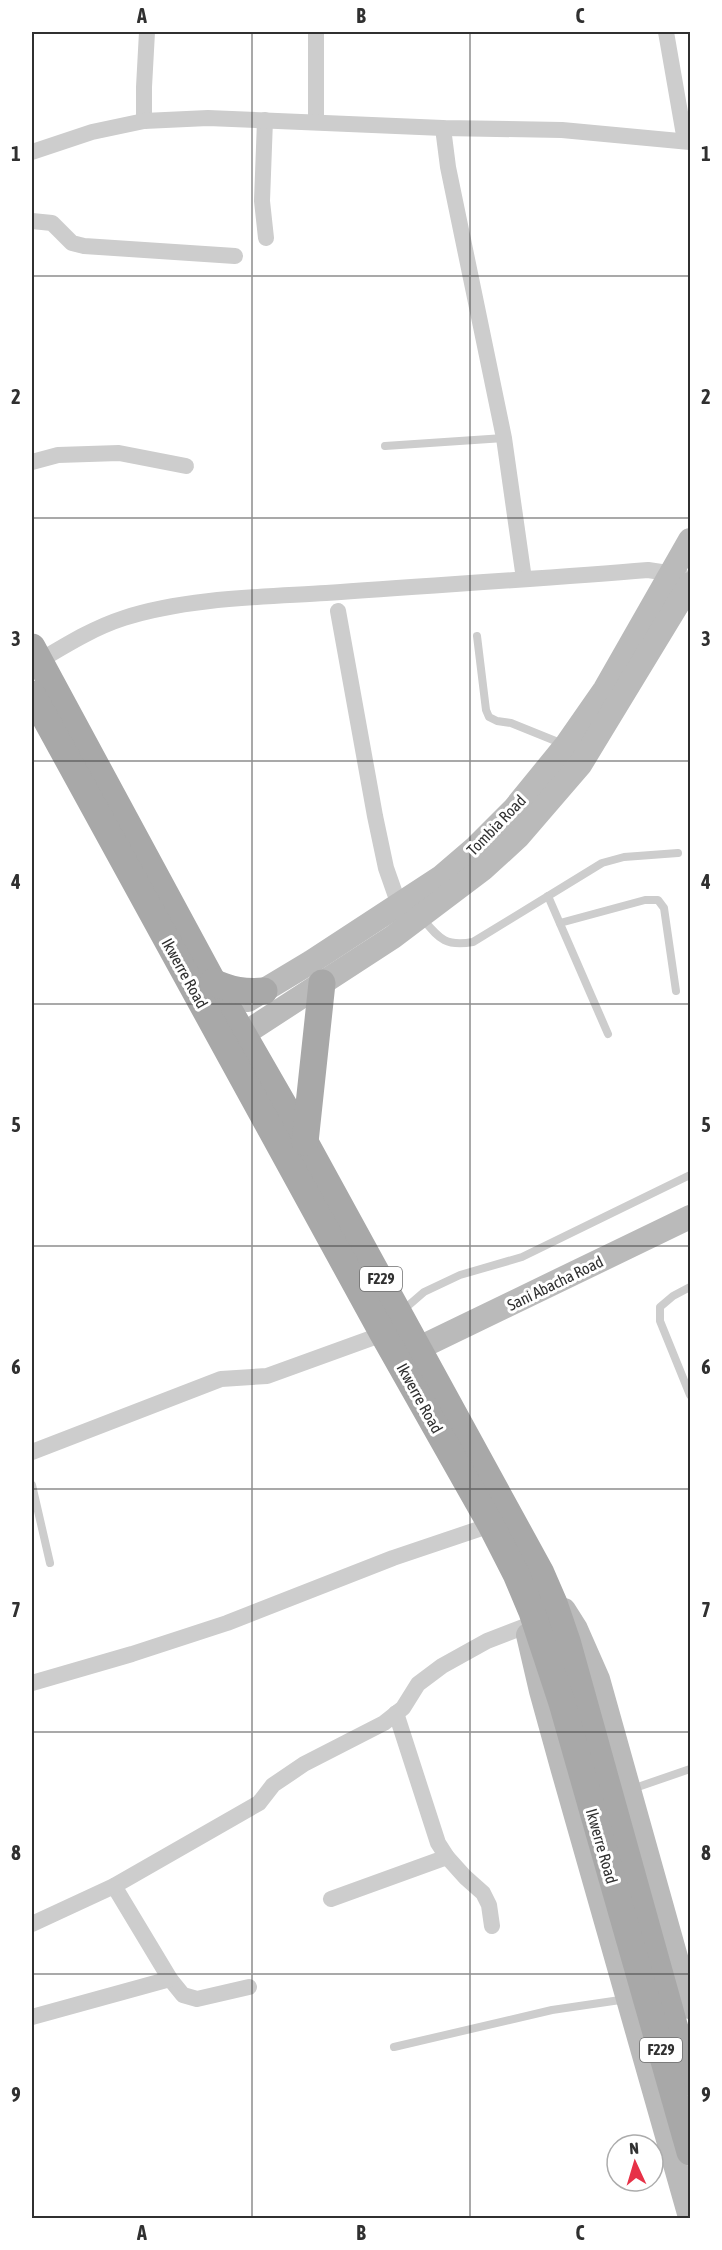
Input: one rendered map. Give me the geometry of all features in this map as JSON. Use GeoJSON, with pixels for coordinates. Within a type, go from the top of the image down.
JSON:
{"type":"FeatureCollection","features":[{"type":"Feature","properties":{"kind":"main road","name":"Ikwerre Road"},"geometry":{"type":"LineString","coordinates":[[35,654],[213,982],[220,1015]]}},
{"type":"Feature","properties":{"kind":"main road","name":"Ikwerre Road"},"geometry":{"type":"LineString","coordinates":[[32,694],[220,1015],[391,1323],[419,1348],[541,1573],[567,1641],[690,2152]]}},
{"type":"Feature","properties":{"kind":"main road"},"geometry":{"type":"LineString","coordinates":[[213,982],[230,990],[247,993],[264,991]]}},
{"type":"Feature","properties":{"kind":"main road"},"geometry":{"type":"LineString","coordinates":[[305,1142],[322,984]]}},
{"type":"Feature","properties":{"kind":"main road","name":"Ikwerre Road"},"geometry":{"type":"LineString","coordinates":[[234,1041],[305,1142],[391,1323],[516,1574],[547,1652],[641,1946],[690,2082]]}},
{"type":"Feature","properties":{"kind":"street"},"geometry":{"type":"LineString","coordinates":[[144,120],[147,32]]}},
{"type":"Feature","properties":{"kind":"street"},"geometry":{"type":"LineString","coordinates":[[316,32],[316,122]]}},
{"type":"Feature","properties":{"kind":"street"},"geometry":{"type":"LineString","coordinates":[[32,152],[92,132],[144,120],[208,118],[443,128],[562,130],[688,142],[666,32]]}},
{"type":"Feature","properties":{"kind":"street"},"geometry":{"type":"LineString","coordinates":[[265,120],[262,201],[266,238]]}},
{"type":"Feature","properties":{"kind":"street"},"geometry":{"type":"LineString","coordinates":[[443,128],[448,167],[504,438],[524,579]]}},
{"type":"Feature","properties":{"kind":"street"},"geometry":{"type":"LineString","coordinates":[[32,221],[52,223],[72,243],[84,246],[235,256]]}},
{"type":"Feature","properties":{"kind":"street"},"geometry":{"type":"LineString","coordinates":[[32,462],[58,455],[119,453],[186,466]]}},
{"type":"Feature","properties":{"kind":"street","name":"Tombia Road"},"geometry":{"type":"LineString","coordinates":[[234,1041],[421,916],[483,869],[518,837],[580,765],[680,590],[690,540]]}},
{"type":"Feature","properties":{"kind":"street"},"geometry":{"type":"LineString","coordinates":[[35,654],[123,618],[158,609],[288,595],[648,570],[680,590]]}},
{"type":"Feature","properties":{"kind":"street","name":"Tombia Road"},"geometry":{"type":"LineString","coordinates":[[220,1015],[264,991],[399,905],[441,877],[476,847],[514,809],[566,745],[605,688],[680,590]]}},
{"type":"Feature","properties":{"kind":"street"},"geometry":{"type":"LineString","coordinates":[[338,611],[375,816],[386,868],[399,905]]}},
{"type":"Feature","properties":{"kind":"street","name":"Sani Abacha Road"},"geometry":{"type":"LineString","coordinates":[[419,1348],[690,1217]]}},
{"type":"Feature","properties":{"kind":"street"},"geometry":{"type":"LineString","coordinates":[[32,1452],[220,1379],[267,1376],[391,1323]]}},
{"type":"Feature","properties":{"kind":"street"},"geometry":{"type":"LineString","coordinates":[[32,1683],[227,1623],[393,1558],[493,1528],[514,1580],[540,1691],[690,2217]]}},
{"type":"Feature","properties":{"kind":"street"},"geometry":{"type":"LineString","coordinates":[[541,1573],[576,1629],[598,1679],[690,2007]]}},
{"type":"Feature","properties":{"kind":"street"},"geometry":{"type":"LineString","coordinates":[[32,1924],[114,1886],[259,1803],[273,1785],[304,1764],[384,1723],[403,1708],[418,1684],[442,1666],[487,1641],[526,1626]]}},
{"type":"Feature","properties":{"kind":"street"},"geometry":{"type":"LineString","coordinates":[[396,1713],[438,1843],[447,1857],[483,1893],[489,1905],[492,1926]]}},
{"type":"Feature","properties":{"kind":"street"},"geometry":{"type":"LineString","coordinates":[[331,1899],[447,1857]]}},
{"type":"Feature","properties":{"kind":"street"},"geometry":{"type":"LineString","coordinates":[[114,1886],[170,1979],[183,1995],[197,1999],[249,1987]]}},
{"type":"Feature","properties":{"kind":"street"},"geometry":{"type":"LineString","coordinates":[[32,2017],[170,1979]]}},
{"type":"Feature","properties":{"kind":"lane"},"geometry":{"type":"LineString","coordinates":[[385,446],[504,438]]}},
{"type":"Feature","properties":{"kind":"lane"},"geometry":{"type":"LineString","coordinates":[[477,636],[486,710],[489,717],[511,723],[566,745]]}},
{"type":"Feature","properties":{"kind":"lane"},"geometry":{"type":"LineString","coordinates":[[421,916],[440,939],[456,945],[473,942],[602,862],[611,859],[678,853]]}},
{"type":"Feature","properties":{"kind":"lane"},"geometry":{"type":"LineString","coordinates":[[548,896],[608,1034]]}},
{"type":"Feature","properties":{"kind":"lane"},"geometry":{"type":"LineString","coordinates":[[560,923],[645,900],[658,900],[664,908],[676,991]]}},
{"type":"Feature","properties":{"kind":"lane"},"geometry":{"type":"LineString","coordinates":[[391,1323],[424,1292],[460,1275],[522,1257],[690,1175]]}},
{"type":"Feature","properties":{"kind":"lane"},"geometry":{"type":"LineString","coordinates":[[690,1287],[673,1296],[660,1307],[660,1321],[690,1395]]}},
{"type":"Feature","properties":{"kind":"lane"},"geometry":{"type":"LineString","coordinates":[[32,1485],[50,1563]]}},
{"type":"Feature","properties":{"kind":"lane"},"geometry":{"type":"LineString","coordinates":[[629,1790],[690,1769]]}},
{"type":"Feature","properties":{"kind":"lane"},"geometry":{"type":"LineString","coordinates":[[394,2047],[552,2010],[627,1999]]}}]}
